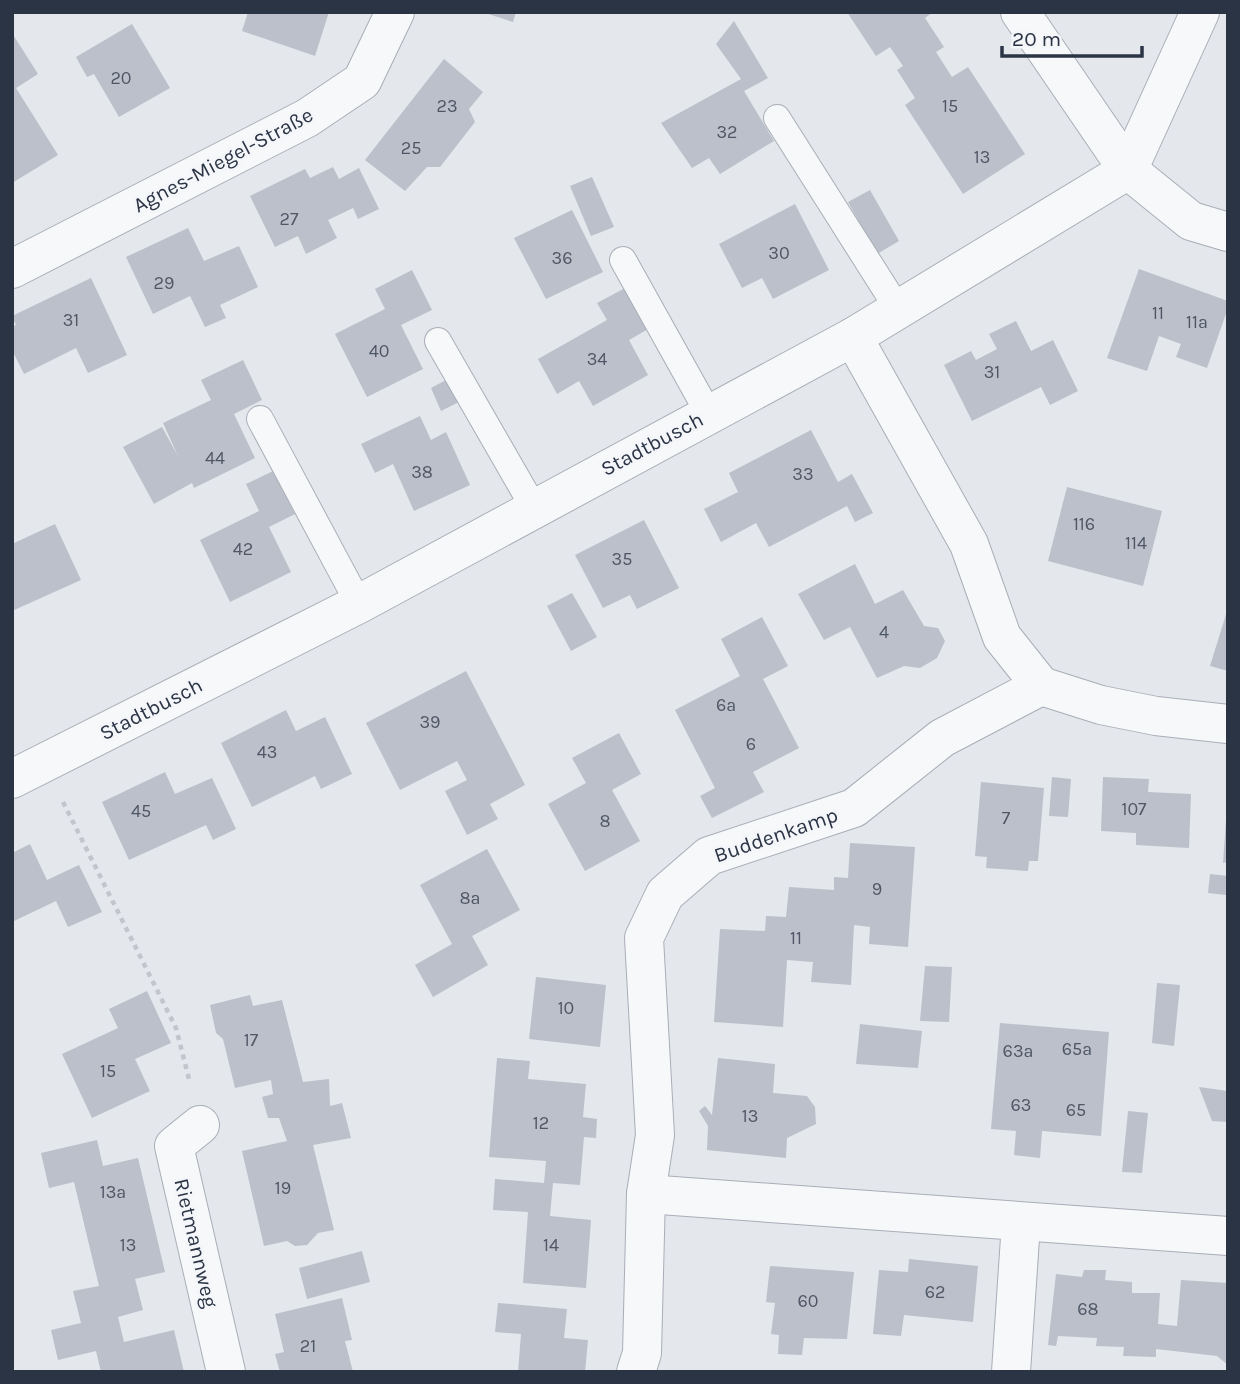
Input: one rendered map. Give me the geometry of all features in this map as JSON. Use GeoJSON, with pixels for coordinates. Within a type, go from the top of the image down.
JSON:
{"type":"FeatureCollection","features":[{"type":"Feature","properties":{"kind":"street","name":"Agnes-Miegel-Straße"},"geometry":{"type":"LineString","coordinates":[[12,269],[318,110],[362,81],[395,12]]}},
{"type":"Feature","properties":{"kind":"street"},"geometry":{"type":"LineString","coordinates":[[1020,12],[1128,170],[1191,221],[1228,232]]}},
{"type":"Feature","properties":{"kind":"street"},"geometry":{"type":"LineString","coordinates":[[1128,170],[1200,12]]}},
{"type":"Feature","properties":{"kind":"street","name":"Stadtbusch"},"geometry":{"type":"LineString","coordinates":[[28,771],[359,604],[853,337],[1128,170]]}},
{"type":"Feature","properties":{"kind":"street"},"geometry":{"type":"LineString","coordinates":[[853,337],[969,544],[1002,637],[1041,686],[1101,705],[1156,716],[1228,723]]}},
{"type":"Feature","properties":{"kind":"street","name":"Buddenkamp"},"geometry":{"type":"LineString","coordinates":[[636,1372],[642,1353],[646,1194],[655,1135],[644,938],[665,894],[709,856],[854,808],[942,738],[1041,686]]}},
{"type":"Feature","properties":{"kind":"street","name":"Rietmannweg"},"geometry":{"type":"LineString","coordinates":[[200,1125],[174,1146],[226,1372]]}},
{"type":"Feature","properties":{"kind":"street"},"geometry":{"type":"LineString","coordinates":[[646,1194],[1228,1237]]}},
{"type":"Feature","properties":{"kind":"street"},"geometry":{"type":"LineString","coordinates":[[1011,1372],[1021,1223]]}},
{"type":"Feature","properties":{"kind":"lane"},"geometry":{"type":"LineString","coordinates":[[777,118],[898,309]]}},
{"type":"Feature","properties":{"kind":"lane"},"geometry":{"type":"LineString","coordinates":[[623,260],[709,414]]}},
{"type":"Feature","properties":{"kind":"lane"},"geometry":{"type":"LineString","coordinates":[[438,341],[534,508]]}},
{"type":"Feature","properties":{"kind":"lane"},"geometry":{"type":"LineString","coordinates":[[260,419],[359,604]]}},
{"type":"Feature","properties":{"kind":"path"},"geometry":{"type":"LineString","coordinates":[[28,771],[176,1028],[200,1125]]}},
{"type":"Feature","properties":{"kind":"building"},"geometry":{"type":"Polygon","coordinates":[[[248,12],[329,12],[315,56],[242,31],[248,12]]]}},
{"type":"Feature","properties":{"kind":"building"},"geometry":{"type":"Polygon","coordinates":[[[482,12],[516,12],[513,22],[482,12]]]}},
{"type":"Feature","properties":{"kind":"building"},"geometry":{"type":"Polygon","coordinates":[[[847,12],[933,12],[925,18],[944,47],[936,52],[952,77],[968,67],[1025,154],[963,194],[905,105],[915,98],[897,70],[903,66],[890,47],[876,56],[847,12]]]}},
{"type":"Feature","properties":{"kind":"building"},"geometry":{"type":"Polygon","coordinates":[[[734,21],[768,78],[744,91],[774,141],[720,174],[709,158],[692,168],[661,123],[741,79],[716,44],[734,21]]]}},
{"type":"Feature","properties":{"kind":"building"},"geometry":{"type":"Polygon","coordinates":[[[132,24],[170,88],[119,117],[94,74],[87,77],[76,57],[132,24]]]}},
{"type":"Feature","properties":{"kind":"building"},"geometry":{"type":"Polygon","coordinates":[[[12,33],[38,74],[16,88],[58,155],[12,183],[12,33]]]}},
{"type":"Feature","properties":{"kind":"building"},"geometry":{"type":"Polygon","coordinates":[[[444,59],[483,92],[469,109],[475,122],[440,167],[427,167],[405,191],[365,160],[444,59]]]}},
{"type":"Feature","properties":{"kind":"building"},"geometry":{"type":"Polygon","coordinates":[[[333,167],[339,179],[359,168],[379,209],[358,219],[353,208],[328,220],[337,238],[306,254],[298,236],[275,247],[250,196],[305,169],[310,178],[333,167]]]}},
{"type":"Feature","properties":{"kind":"building"},"geometry":{"type":"Polygon","coordinates":[[[592,177],[614,227],[591,236],[570,186],[592,177]]]}},
{"type":"Feature","properties":{"kind":"building"},"geometry":{"type":"Polygon","coordinates":[[[870,190],[899,241],[877,254],[848,202],[870,190]]]}},
{"type":"Feature","properties":{"kind":"building"},"geometry":{"type":"Polygon","coordinates":[[[795,204],[829,270],[773,299],[762,278],[742,288],[719,244],[795,204]]]}},
{"type":"Feature","properties":{"kind":"building"},"geometry":{"type":"Polygon","coordinates":[[[572,210],[603,272],[546,299],[514,238],[572,210]]]}},
{"type":"Feature","properties":{"kind":"building"},"geometry":{"type":"Polygon","coordinates":[[[188,228],[204,261],[239,246],[258,287],[220,305],[226,318],[205,327],[190,296],[153,314],[126,257],[188,228]]]}},
{"type":"Feature","properties":{"kind":"building"},"geometry":{"type":"Polygon","coordinates":[[[1139,269],[1228,301],[1207,368],[1176,357],[1181,344],[1159,336],[1147,371],[1107,358],[1139,269]]]}},
{"type":"Feature","properties":{"kind":"building"},"geometry":{"type":"Polygon","coordinates":[[[412,270],[432,310],[401,325],[423,369],[367,397],[335,334],[385,309],[375,289],[412,270]]]}},
{"type":"Feature","properties":{"kind":"building"},"geometry":{"type":"Polygon","coordinates":[[[91,278],[127,355],[88,373],[76,348],[24,374],[12,350],[12,327],[16,325],[12,316],[91,278]]]}},
{"type":"Feature","properties":{"kind":"building"},"geometry":{"type":"Polygon","coordinates":[[[627,287],[650,328],[629,340],[648,375],[593,406],[579,381],[557,394],[538,359],[607,320],[597,303],[627,287]]]}},
{"type":"Feature","properties":{"kind":"building"},"geometry":{"type":"Polygon","coordinates":[[[1016,321],[1031,351],[1053,340],[1078,391],[1050,405],[1041,387],[972,421],[944,365],[971,351],[976,360],[997,349],[989,334],[1016,321]]]}},
{"type":"Feature","properties":{"kind":"building"},"geometry":{"type":"Polygon","coordinates":[[[243,360],[262,400],[234,414],[255,458],[194,488],[192,483],[154,504],[123,447],[162,427],[178,456],[163,423],[211,400],[201,380],[243,360]]]}},
{"type":"Feature","properties":{"kind":"building"},"geometry":{"type":"Polygon","coordinates":[[[448,379],[459,402],[441,411],[431,388],[448,379]]]}},
{"type":"Feature","properties":{"kind":"building"},"geometry":{"type":"Polygon","coordinates":[[[420,416],[431,440],[446,432],[470,485],[414,511],[393,464],[375,473],[361,444],[420,416]]]}},
{"type":"Feature","properties":{"kind":"building"},"geometry":{"type":"Polygon","coordinates":[[[811,430],[838,482],[852,474],[873,513],[855,522],[847,506],[769,547],[756,523],[721,542],[704,509],[738,492],[729,473],[811,430]]]}},
{"type":"Feature","properties":{"kind":"building"},"geometry":{"type":"Polygon","coordinates":[[[273,471],[295,514],[269,527],[291,572],[230,602],[200,540],[259,511],[246,484],[273,471]]]}},
{"type":"Feature","properties":{"kind":"building"},"geometry":{"type":"Polygon","coordinates":[[[1067,487],[1162,511],[1143,586],[1048,561],[1067,487]]]}},
{"type":"Feature","properties":{"kind":"building"},"geometry":{"type":"Polygon","coordinates":[[[644,520],[679,588],[637,609],[630,595],[603,608],[575,555],[644,520]]]}},
{"type":"Feature","properties":{"kind":"building"},"geometry":{"type":"Polygon","coordinates":[[[55,524],[81,580],[12,611],[12,544],[55,524]]]}},
{"type":"Feature","properties":{"kind":"building"},"geometry":{"type":"Polygon","coordinates":[[[855,564],[875,604],[903,590],[924,626],[938,628],[945,641],[937,658],[920,668],[904,666],[877,678],[850,627],[824,640],[798,594],[855,564]]]}},
{"type":"Feature","properties":{"kind":"building"},"geometry":{"type":"Polygon","coordinates":[[[572,593],[597,637],[571,651],[547,606],[572,593]]]}},
{"type":"Feature","properties":{"kind":"building"},"geometry":{"type":"Polygon","coordinates":[[[1228,612],[1228,671],[1210,666],[1228,612]]]}},
{"type":"Feature","properties":{"kind":"building"},"geometry":{"type":"Polygon","coordinates":[[[762,617],[788,666],[763,679],[799,748],[753,772],[764,792],[712,818],[700,796],[715,788],[675,710],[740,676],[721,639],[762,617]]]}},
{"type":"Feature","properties":{"kind":"building"},"geometry":{"type":"Polygon","coordinates":[[[466,671],[525,785],[490,804],[498,819],[467,835],[445,791],[467,780],[457,761],[400,790],[366,723],[466,671]]]}},
{"type":"Feature","properties":{"kind":"building"},"geometry":{"type":"Polygon","coordinates":[[[286,710],[296,731],[325,717],[352,774],[321,789],[315,776],[252,807],[221,743],[286,710]]]}},
{"type":"Feature","properties":{"kind":"building"},"geometry":{"type":"Polygon","coordinates":[[[619,733],[641,774],[612,790],[640,841],[585,871],[548,804],[586,783],[572,758],[619,733]]]}},
{"type":"Feature","properties":{"kind":"building"},"geometry":{"type":"Polygon","coordinates":[[[165,772],[175,794],[212,778],[236,829],[213,840],[206,825],[129,860],[102,802],[165,772]]]}},
{"type":"Feature","properties":{"kind":"building"},"geometry":{"type":"Polygon","coordinates":[[[1052,777],[1071,779],[1068,817],[1049,816],[1052,777]]]}},
{"type":"Feature","properties":{"kind":"building"},"geometry":{"type":"Polygon","coordinates":[[[1103,777],[1149,779],[1148,792],[1191,794],[1189,848],[1136,845],[1136,833],[1101,831],[1103,777]]]}},
{"type":"Feature","properties":{"kind":"building"},"geometry":{"type":"Polygon","coordinates":[[[981,782],[1044,788],[1038,861],[1029,861],[1028,871],[986,868],[987,857],[975,856],[981,782]]]}},
{"type":"Feature","properties":{"kind":"building"},"geometry":{"type":"Polygon","coordinates":[[[1226,820],[1228,862],[1223,863],[1226,820]]]}},
{"type":"Feature","properties":{"kind":"building"},"geometry":{"type":"Polygon","coordinates":[[[850,843],[915,847],[908,947],[869,944],[870,927],[854,925],[851,985],[811,982],[813,962],[787,960],[783,1027],[714,1022],[720,929],[765,931],[766,916],[786,917],[789,887],[834,890],[834,877],[848,878],[850,843]]]}},
{"type":"Feature","properties":{"kind":"building"},"geometry":{"type":"Polygon","coordinates":[[[30,844],[47,880],[79,865],[102,912],[68,927],[56,901],[12,922],[12,853],[30,844]]]}},
{"type":"Feature","properties":{"kind":"building"},"geometry":{"type":"Polygon","coordinates":[[[487,849],[520,910],[472,936],[488,965],[433,997],[415,965],[452,944],[420,885],[487,849]]]}},
{"type":"Feature","properties":{"kind":"building"},"geometry":{"type":"Polygon","coordinates":[[[1210,874],[1228,876],[1226,895],[1208,893],[1210,874]]]}},
{"type":"Feature","properties":{"kind":"building"},"geometry":{"type":"Polygon","coordinates":[[[925,966],[952,967],[949,1022],[920,1021],[925,966]]]}},
{"type":"Feature","properties":{"kind":"building"},"geometry":{"type":"Polygon","coordinates":[[[536,977],[606,985],[600,1047],[529,1039],[536,977]]]}},
{"type":"Feature","properties":{"kind":"building"},"geometry":{"type":"Polygon","coordinates":[[[1157,983],[1180,985],[1174,1046],[1152,1043],[1157,983]]]}},
{"type":"Feature","properties":{"kind":"building"},"geometry":{"type":"Polygon","coordinates":[[[147,991],[171,1043],[135,1059],[150,1091],[92,1118],[62,1054],[118,1028],[109,1009],[147,991]]]}},
{"type":"Feature","properties":{"kind":"building"},"geometry":{"type":"Polygon","coordinates":[[[250,995],[253,1006],[282,1000],[303,1082],[329,1079],[330,1106],[342,1103],[351,1138],[313,1145],[334,1230],[318,1233],[307,1245],[295,1246],[287,1241],[264,1246],[242,1151],[287,1141],[279,1118],[268,1118],[262,1097],[273,1094],[271,1080],[235,1088],[223,1039],[216,1033],[210,1005],[250,995]]]}},
{"type":"Feature","properties":{"kind":"building"},"geometry":{"type":"Polygon","coordinates":[[[1000,1023],[1109,1032],[1101,1136],[1042,1131],[1040,1158],[1014,1155],[1016,1131],[991,1129],[1000,1023]]]}},
{"type":"Feature","properties":{"kind":"building"},"geometry":{"type":"Polygon","coordinates":[[[860,1024],[922,1031],[918,1068],[856,1064],[860,1024]]]}},
{"type":"Feature","properties":{"kind":"building"},"geometry":{"type":"Polygon","coordinates":[[[497,1058],[530,1061],[528,1079],[586,1084],[583,1117],[597,1119],[596,1138],[584,1137],[580,1185],[553,1183],[550,1216],[591,1220],[586,1288],[523,1283],[528,1212],[493,1210],[495,1179],[544,1183],[546,1161],[489,1157],[497,1058]]]}},
{"type":"Feature","properties":{"kind":"building"},"geometry":{"type":"Polygon","coordinates":[[[718,1058],[775,1064],[773,1093],[807,1096],[815,1107],[816,1124],[787,1138],[786,1158],[707,1150],[708,1126],[699,1111],[705,1106],[712,1115],[718,1058]]]}},
{"type":"Feature","properties":{"kind":"building"},"geometry":{"type":"Polygon","coordinates":[[[1199,1087],[1228,1091],[1228,1122],[1212,1121],[1199,1087]]]}},
{"type":"Feature","properties":{"kind":"building"},"geometry":{"type":"Polygon","coordinates":[[[1128,1111],[1148,1113],[1142,1173],[1122,1172],[1128,1111]]]}},
{"type":"Feature","properties":{"kind":"building"},"geometry":{"type":"Polygon","coordinates":[[[97,1140],[103,1166],[138,1158],[165,1272],[135,1279],[143,1310],[118,1317],[124,1342],[174,1330],[184,1372],[101,1372],[96,1351],[58,1360],[51,1330],[81,1323],[73,1291],[99,1286],[74,1182],[49,1188],[41,1153],[97,1140]]]}},
{"type":"Feature","properties":{"kind":"building"},"geometry":{"type":"Polygon","coordinates":[[[362,1251],[370,1282],[307,1299],[299,1268],[362,1251]]]}},
{"type":"Feature","properties":{"kind":"building"},"geometry":{"type":"Polygon","coordinates":[[[909,1259],[978,1266],[973,1322],[904,1315],[901,1336],[873,1334],[879,1270],[908,1272],[909,1259]]]}},
{"type":"Feature","properties":{"kind":"building"},"geometry":{"type":"Polygon","coordinates":[[[770,1266],[854,1272],[847,1339],[804,1338],[802,1355],[778,1354],[779,1335],[771,1334],[775,1303],[766,1302],[770,1266]]]}},
{"type":"Feature","properties":{"kind":"building"},"geometry":{"type":"Polygon","coordinates":[[[1084,1270],[1106,1270],[1105,1280],[1132,1282],[1132,1293],[1160,1293],[1158,1324],[1177,1326],[1181,1280],[1228,1283],[1228,1365],[1217,1356],[1156,1349],[1156,1357],[1123,1356],[1124,1347],[1096,1346],[1097,1338],[1058,1336],[1056,1346],[1048,1345],[1056,1274],[1082,1277],[1084,1270]]]}},
{"type":"Feature","properties":{"kind":"building"},"geometry":{"type":"Polygon","coordinates":[[[342,1298],[352,1340],[345,1341],[353,1372],[280,1372],[275,1354],[284,1352],[275,1314],[342,1298]]]}},
{"type":"Feature","properties":{"kind":"building"},"geometry":{"type":"Polygon","coordinates":[[[498,1303],[567,1309],[564,1338],[588,1340],[585,1372],[518,1372],[521,1334],[495,1332],[498,1303]]]}}]}
